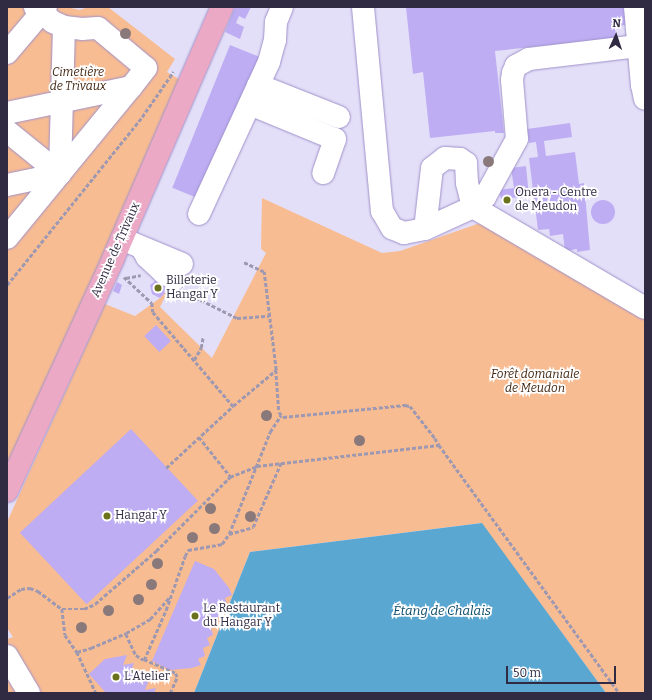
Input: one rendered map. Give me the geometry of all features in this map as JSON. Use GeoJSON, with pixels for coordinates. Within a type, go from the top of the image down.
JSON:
{"type":"FeatureCollection","features":[{"type":"Feature","properties":{"kind":"main road","name":"Avenue de Trivaux"},"geometry":{"type":"LineString","coordinates":[[7,491],[138,254],[222,7]]}},
{"type":"Feature","properties":{"kind":"street"},"geometry":{"type":"LineString","coordinates":[[200,214],[268,62],[274,40],[276,22],[282,7]]}},
{"type":"Feature","properties":{"kind":"street"},"geometry":{"type":"LineString","coordinates":[[363,7],[382,211],[392,228],[404,233],[425,229],[473,207],[485,197],[518,138],[512,80],[516,66],[529,59],[638,46]]}},
{"type":"Feature","properties":{"kind":"street"},"geometry":{"type":"LineString","coordinates":[[635,7],[642,85],[645,99]]}},
{"type":"Feature","properties":{"kind":"street"},"geometry":{"type":"LineString","coordinates":[[7,53],[41,9],[64,27],[82,29],[98,28],[146,68],[7,238]]}},
{"type":"Feature","properties":{"kind":"street"},"geometry":{"type":"LineString","coordinates":[[60,174],[64,27]]}},
{"type":"Feature","properties":{"kind":"street"},"geometry":{"type":"LineString","coordinates":[[7,113],[131,87]]}},
{"type":"Feature","properties":{"kind":"street"},"geometry":{"type":"LineString","coordinates":[[254,95],[339,117]]}},
{"type":"Feature","properties":{"kind":"street"},"geometry":{"type":"LineString","coordinates":[[254,95],[335,139],[323,172]]}},
{"type":"Feature","properties":{"kind":"street"},"geometry":{"type":"LineString","coordinates":[[7,131],[60,174]]}},
{"type":"Feature","properties":{"kind":"street"},"geometry":{"type":"LineString","coordinates":[[425,229],[432,168],[445,158],[460,159],[466,163],[467,183],[473,207],[645,308]]}},
{"type":"Feature","properties":{"kind":"street"},"geometry":{"type":"LineString","coordinates":[[7,185],[60,174]]}},
{"type":"Feature","properties":{"kind":"street"},"geometry":{"type":"LineString","coordinates":[[138,254],[179,276]]}},
{"type":"Feature","properties":{"kind":"street"},"geometry":{"type":"LineString","coordinates":[[7,656],[29,693]]}},
{"type":"Feature","properties":{"kind":"path"},"geometry":{"type":"LineString","coordinates":[[7,284],[142,117],[174,70]]}},
{"type":"Feature","properties":{"kind":"path"},"geometry":{"type":"LineString","coordinates":[[138,254],[126,279],[152,303],[153,312],[233,406]]}},
{"type":"Feature","properties":{"kind":"path"},"geometry":{"type":"LineString","coordinates":[[144,660],[172,595],[188,550],[222,544],[229,534],[270,432],[280,414],[264,272],[243,262]]}},
{"type":"Feature","properties":{"kind":"path"},"geometry":{"type":"LineString","coordinates":[[179,276],[237,318],[269,316]]}},
{"type":"Feature","properties":{"kind":"path"},"geometry":{"type":"LineString","coordinates":[[194,360],[201,348],[203,337]]}},
{"type":"Feature","properties":{"kind":"path"},"geometry":{"type":"LineString","coordinates":[[166,468],[233,406],[276,370]]}},
{"type":"Feature","properties":{"kind":"path"},"geometry":{"type":"LineString","coordinates":[[280,414],[288,417],[405,405],[410,406],[435,438],[619,693]]}},
{"type":"Feature","properties":{"kind":"path"},"geometry":{"type":"LineString","coordinates":[[199,437],[230,477]]}},
{"type":"Feature","properties":{"kind":"path"},"geometry":{"type":"LineString","coordinates":[[7,598],[21,589],[30,588],[38,591],[62,609],[84,609],[95,604],[110,594],[156,552],[230,477],[257,466],[439,445]]}},
{"type":"Feature","properties":{"kind":"path"},"geometry":{"type":"LineString","coordinates":[[229,534],[253,527],[281,463]]}},
{"type":"Feature","properties":{"kind":"path"},"geometry":{"type":"LineString","coordinates":[[77,652],[126,634],[150,619],[172,595]]}},
{"type":"Feature","properties":{"kind":"path"},"geometry":{"type":"LineString","coordinates":[[62,609],[65,635],[77,652],[96,693]]}},
{"type":"Feature","properties":{"kind":"path"},"geometry":{"type":"LineString","coordinates":[[126,634],[136,655],[175,673],[177,677],[170,693]]}},
{"type":"Feature","properties":{"kind":"green space","name":"Cimetière de Trivaux"},"geometry":{"type":"Polygon","coordinates":[[[7,7],[67,7],[80,10],[88,7],[108,7],[175,59],[167,72],[184,82],[7,486],[7,7]]]}},
{"type":"Feature","properties":{"kind":"green space","name":"Forêt domaniale de Meudon"},"geometry":{"type":"Polygon","coordinates":[[[262,198],[382,253],[400,251],[480,223],[645,319],[645,693],[606,693],[481,523],[250,552],[194,693],[7,693],[7,639],[13,637],[7,628],[7,522],[105,304],[135,316],[160,298],[171,285],[160,307],[212,358],[266,253],[261,249],[262,198]]]}},
{"type":"Feature","properties":{"kind":"water","name":"Étang de Chalais"},"geometry":{"type":"Polygon","coordinates":[[[482,523],[606,693],[194,693],[250,552],[482,523]]]}},
{"type":"Feature","properties":{"kind":"building"},"geometry":{"type":"Polygon","coordinates":[[[235,7],[251,7],[245,19],[239,16],[236,23],[244,27],[240,39],[225,32],[235,7]]]}},
{"type":"Feature","properties":{"kind":"building"},"geometry":{"type":"Polygon","coordinates":[[[406,7],[625,7],[627,25],[615,26],[616,38],[495,51],[504,133],[495,133],[495,131],[430,138],[423,72],[413,74],[406,7]]]}},
{"type":"Feature","properties":{"kind":"building"},"geometry":{"type":"Polygon","coordinates":[[[230,45],[259,57],[201,199],[172,188],[230,45]]]}},
{"type":"Feature","properties":{"kind":"building"},"geometry":{"type":"Polygon","coordinates":[[[570,123],[572,137],[544,141],[546,156],[575,152],[579,184],[584,183],[590,250],[577,252],[577,249],[565,251],[563,234],[550,236],[549,229],[538,230],[529,158],[538,157],[536,142],[529,143],[527,129],[570,123]]]}},
{"type":"Feature","properties":{"kind":"building"},"geometry":{"type":"Polygon","coordinates":[[[526,166],[529,196],[501,199],[499,190],[514,188],[511,168],[526,166]]]}},
{"type":"Feature","properties":{"kind":"building"},"geometry":{"type":"Polygon","coordinates":[[[603,200],[612,203],[615,212],[612,221],[603,224],[594,221],[591,212],[594,203],[603,200]]]}},
{"type":"Feature","properties":{"kind":"building","name":"Billeterie Hangar Y"},"geometry":{"type":"Polygon","coordinates":[[[157,280],[165,283],[167,291],[160,298],[152,294],[150,285],[157,280]]]}},
{"type":"Feature","properties":{"kind":"building"},"geometry":{"type":"Polygon","coordinates":[[[117,282],[122,285],[119,294],[113,291],[117,282]]]}},
{"type":"Feature","properties":{"kind":"building"},"geometry":{"type":"Polygon","coordinates":[[[156,325],[171,341],[159,352],[144,336],[156,325]]]}},
{"type":"Feature","properties":{"kind":"building","name":"Hangar Y"},"geometry":{"type":"Polygon","coordinates":[[[131,429],[198,501],[87,604],[20,533],[131,429]]]}},
{"type":"Feature","properties":{"kind":"building","name":"Le Restaurant du Hangar Y"},"geometry":{"type":"Polygon","coordinates":[[[195,561],[214,569],[229,588],[232,595],[225,598],[227,605],[220,608],[223,615],[216,618],[218,625],[211,628],[213,635],[207,638],[210,645],[203,648],[205,656],[198,659],[201,665],[192,668],[170,670],[152,661],[195,561]]]}},
{"type":"Feature","properties":{"kind":"building","name":"L'Atelier"},"geometry":{"type":"Polygon","coordinates":[[[127,655],[123,665],[134,663],[130,674],[141,671],[137,682],[149,680],[145,690],[156,688],[154,693],[106,693],[89,674],[105,659],[127,655]]]}},
{"type":"Feature","properties":{"kind":"place","name":"Onera - Centre de Meudon"},"geometry":{"type":"Point","coordinates":[507,200]}},
{"type":"Feature","properties":{"kind":"place","name":"Billeterie Hangar Y"},"geometry":{"type":"Point","coordinates":[158,288]}},
{"type":"Feature","properties":{"kind":"place","name":"Hangar Y"},"geometry":{"type":"Point","coordinates":[107,516]}},
{"type":"Feature","properties":{"kind":"place","name":"Le Restaurant du Hangar Y"},"geometry":{"type":"Point","coordinates":[195,616]}},
{"type":"Feature","properties":{"kind":"place","name":"L'Atelier"},"geometry":{"type":"Point","coordinates":[116,677]}}]}
